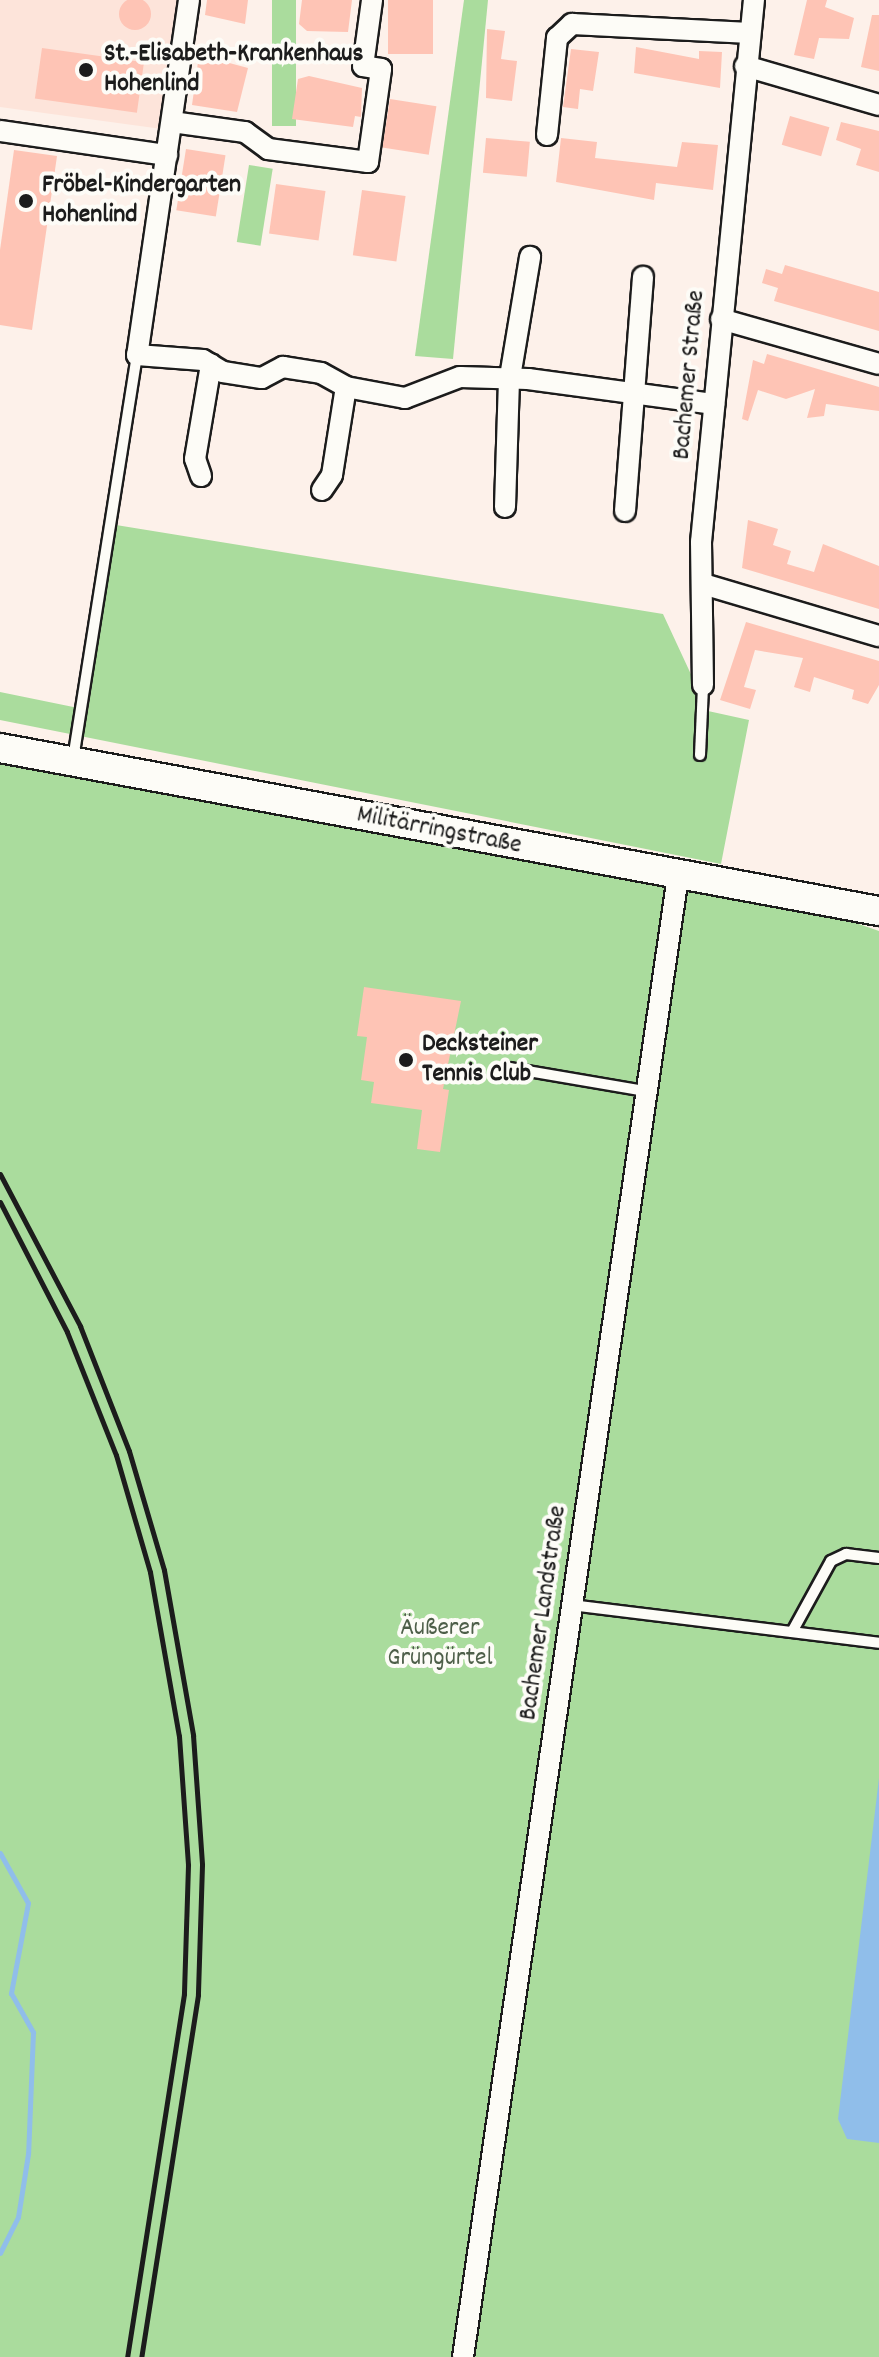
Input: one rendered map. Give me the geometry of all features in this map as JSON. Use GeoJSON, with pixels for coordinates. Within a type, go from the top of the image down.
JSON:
{"type":"FeatureCollection","features":[{"type":"Feature","properties":{"kind":"main road","name":"Militärringstraße"},"geometry":{"type":"LineString","coordinates":[[0,748],[879,911]]}},
{"type":"Feature","properties":{"kind":"street"},"geometry":{"type":"LineString","coordinates":[[189,0],[137,355],[211,364],[262,378],[283,367],[321,373],[346,387],[405,398],[460,377],[509,383],[528,379],[714,404]]}},
{"type":"Feature","properties":{"kind":"street"},"geometry":{"type":"LineString","coordinates":[[172,122],[245,132],[268,149],[368,162],[381,69],[363,66],[372,0]]}},
{"type":"Feature","properties":{"kind":"street","name":"Bachemer Straße"},"geometry":{"type":"LineString","coordinates":[[703,685],[703,584],[714,404],[745,66],[754,0]]}},
{"type":"Feature","properties":{"kind":"street"},"geometry":{"type":"LineString","coordinates":[[547,135],[557,38],[572,24],[750,33]]}},
{"type":"Feature","properties":{"kind":"street"},"geometry":{"type":"LineString","coordinates":[[745,66],[879,105]]}},
{"type":"Feature","properties":{"kind":"street"},"geometry":{"type":"LineString","coordinates":[[0,131],[167,155]]}},
{"type":"Feature","properties":{"kind":"street"},"geometry":{"type":"LineString","coordinates":[[505,507],[509,383],[530,257]]}},
{"type":"Feature","properties":{"kind":"street"},"geometry":{"type":"LineString","coordinates":[[625,511],[639,396],[643,277]]}},
{"type":"Feature","properties":{"kind":"street"},"geometry":{"type":"LineString","coordinates":[[721,319],[879,364]]}},
{"type":"Feature","properties":{"kind":"street"},"geometry":{"type":"LineString","coordinates":[[201,476],[195,459],[211,364]]}},
{"type":"Feature","properties":{"kind":"street"},"geometry":{"type":"LineString","coordinates":[[322,490],[332,475],[346,387]]}},
{"type":"Feature","properties":{"kind":"street"},"geometry":{"type":"LineString","coordinates":[[703,584],[879,636]]}},
{"type":"Feature","properties":{"kind":"street","name":"Bachemer Landstraße"},"geometry":{"type":"LineString","coordinates":[[463,2357],[678,876]]}},
{"type":"Feature","properties":{"kind":"lane"},"geometry":{"type":"LineString","coordinates":[[73,761],[137,355]]}},
{"type":"Feature","properties":{"kind":"lane","name":"Bachemer Straße"},"geometry":{"type":"LineString","coordinates":[[700,755],[703,685]]}},
{"type":"Feature","properties":{"kind":"lane"},"geometry":{"type":"LineString","coordinates":[[510,1068],[645,1091]]}},
{"type":"Feature","properties":{"kind":"lane"},"geometry":{"type":"LineString","coordinates":[[792,1632],[831,1561],[846,1554],[879,1558]]}},
{"type":"Feature","properties":{"kind":"lane"},"geometry":{"type":"LineString","coordinates":[[571,1605],[879,1643]]}},
{"type":"Feature","properties":{"kind":"shaded area","name":"St.-Elisabeth-Krankenhaus Hohenlind"},"geometry":{"type":"Polygon","coordinates":[[[0,0],[183,0],[162,129],[0,107],[0,0]]]}},
{"type":"Feature","properties":{"kind":"green space"},"geometry":{"type":"Polygon","coordinates":[[[272,0],[296,0],[296,126],[272,126],[272,0]]]}},
{"type":"Feature","properties":{"kind":"green space"},"geometry":{"type":"Polygon","coordinates":[[[464,0],[488,0],[453,359],[415,356],[464,0]]]}},
{"type":"Feature","properties":{"kind":"green space"},"geometry":{"type":"Polygon","coordinates":[[[249,165],[273,169],[261,246],[237,242],[249,165]]]}},
{"type":"Feature","properties":{"kind":"green space"},"geometry":{"type":"Polygon","coordinates":[[[116,525],[663,614],[708,711],[749,720],[721,864],[0,720],[0,692],[88,710],[116,525]]]}},
{"type":"Feature","properties":{"kind":"green space","name":"Äußerer Grüngürtel"},"geometry":{"type":"Polygon","coordinates":[[[0,764],[830,914],[879,931],[879,2357],[0,2357],[0,764]]]}},
{"type":"Feature","properties":{"kind":"water"},"geometry":{"type":"Polygon","coordinates":[[[879,1778],[879,2143],[847,2139],[838,2119],[879,1778]]]}},
{"type":"Feature","properties":{"kind":"building"},"geometry":{"type":"Polygon","coordinates":[[[135,-2],[146,3],[151,14],[146,25],[135,30],[124,25],[119,14],[124,3],[135,-2]]]}},
{"type":"Feature","properties":{"kind":"building"},"geometry":{"type":"Polygon","coordinates":[[[207,0],[248,0],[245,24],[205,15],[207,0]]]}},
{"type":"Feature","properties":{"kind":"building"},"geometry":{"type":"Polygon","coordinates":[[[302,0],[352,0],[348,32],[307,31],[299,24],[302,0]]]}},
{"type":"Feature","properties":{"kind":"building"},"geometry":{"type":"Polygon","coordinates":[[[388,0],[433,0],[433,54],[388,54],[388,0]]]}},
{"type":"Feature","properties":{"kind":"building"},"geometry":{"type":"Polygon","coordinates":[[[807,0],[827,0],[825,7],[854,18],[849,39],[819,38],[814,59],[794,55],[807,0]]]}},
{"type":"Feature","properties":{"kind":"building"},"geometry":{"type":"Polygon","coordinates":[[[872,15],[879,15],[879,71],[861,67],[872,15]]]}},
{"type":"Feature","properties":{"kind":"building"},"geometry":{"type":"Polygon","coordinates":[[[487,29],[505,31],[501,59],[517,61],[512,101],[486,98],[487,29]]]}},
{"type":"Feature","properties":{"kind":"building"},"geometry":{"type":"Polygon","coordinates":[[[636,47],[699,59],[699,51],[722,52],[720,88],[634,73],[636,47]]]}},
{"type":"Feature","properties":{"kind":"building"},"geometry":{"type":"Polygon","coordinates":[[[42,48],[144,62],[137,113],[35,99],[42,48]]]}},
{"type":"Feature","properties":{"kind":"building"},"geometry":{"type":"Polygon","coordinates":[[[571,49],[599,52],[593,91],[580,89],[578,109],[563,107],[571,49]]]}},
{"type":"Feature","properties":{"kind":"building"},"geometry":{"type":"Polygon","coordinates":[[[207,57],[248,68],[237,112],[192,105],[198,62],[207,57]]]}},
{"type":"Feature","properties":{"kind":"building"},"geometry":{"type":"Polygon","coordinates":[[[309,76],[362,88],[361,117],[355,116],[353,127],[292,119],[298,79],[309,76]]]}},
{"type":"Feature","properties":{"kind":"building"},"geometry":{"type":"Polygon","coordinates":[[[390,99],[436,106],[429,155],[382,147],[390,99]]]}},
{"type":"Feature","properties":{"kind":"building"},"geometry":{"type":"Polygon","coordinates":[[[790,116],[829,127],[821,156],[782,145],[790,116]]]}},
{"type":"Feature","properties":{"kind":"building"},"geometry":{"type":"Polygon","coordinates":[[[841,122],[879,131],[879,172],[856,165],[861,149],[836,140],[841,122]]]}},
{"type":"Feature","properties":{"kind":"building"},"geometry":{"type":"Polygon","coordinates":[[[486,138],[530,142],[527,177],[483,173],[486,138]]]}},
{"type":"Feature","properties":{"kind":"building"},"geometry":{"type":"Polygon","coordinates":[[[561,138],[597,142],[595,158],[677,167],[682,142],[718,145],[713,190],[656,183],[654,200],[556,182],[561,138]]]}},
{"type":"Feature","properties":{"kind":"building"},"geometry":{"type":"Polygon","coordinates":[[[186,149],[226,155],[216,216],[176,210],[186,149]]]}},
{"type":"Feature","properties":{"kind":"building"},"geometry":{"type":"Polygon","coordinates":[[[14,150],[57,156],[32,330],[0,325],[0,250],[14,150]]]}},
{"type":"Feature","properties":{"kind":"building"},"geometry":{"type":"Polygon","coordinates":[[[276,184],[326,191],[319,240],[269,234],[276,184]]]}},
{"type":"Feature","properties":{"kind":"building"},"geometry":{"type":"Polygon","coordinates":[[[362,190],[406,196],[396,261],[353,255],[362,190]]]}},
{"type":"Feature","properties":{"kind":"building"},"geometry":{"type":"Polygon","coordinates":[[[785,265],[879,292],[879,331],[774,301],[778,288],[762,283],[766,269],[782,274],[785,265]]]}},
{"type":"Feature","properties":{"kind":"building"},"geometry":{"type":"Polygon","coordinates":[[[767,354],[879,387],[879,411],[826,404],[824,416],[807,418],[815,389],[786,399],[758,390],[748,421],[742,419],[753,360],[764,364],[767,354]]]}},
{"type":"Feature","properties":{"kind":"building"},"geometry":{"type":"Polygon","coordinates":[[[748,520],[778,529],[773,545],[791,551],[787,564],[814,572],[823,544],[879,566],[879,609],[742,568],[748,520]]]}},
{"type":"Feature","properties":{"kind":"building"},"geometry":{"type":"Polygon","coordinates":[[[746,622],[879,661],[879,685],[868,704],[852,699],[854,690],[814,677],[810,692],[794,687],[803,658],[755,650],[744,687],[756,690],[750,709],[720,700],[746,622]]]}},
{"type":"Feature","properties":{"kind":"building","name":"Decksteiner Tennis Club"},"geometry":{"type":"Polygon","coordinates":[[[364,987],[461,1001],[443,1089],[449,1090],[440,1152],[417,1149],[422,1110],[371,1103],[374,1082],[361,1080],[367,1037],[357,1036],[364,987]]]}},
{"type":"Feature","properties":{"kind":"waterway"},"geometry":{"type":"LineString","coordinates":[[0,1853],[28,1903],[11,1993],[33,2032],[28,2154],[18,2217],[0,2253]]}},
{"type":"Feature","properties":{"kind":"railway"},"geometry":{"type":"LineString","coordinates":[[0,1174],[80,1326],[129,1451],[164,1570],[193,1735],[202,1865],[198,1995],[141,2357]]}},
{"type":"Feature","properties":{"kind":"railway"},"geometry":{"type":"LineString","coordinates":[[0,1202],[67,1332],[116,1455],[150,1572],[179,1736],[188,1865],[184,1994],[127,2357]]}},
{"type":"Feature","properties":{"kind":"place","name":"St.-Elisabeth-Krankenhaus Hohenlind"},"geometry":{"type":"Point","coordinates":[86,70]}},
{"type":"Feature","properties":{"kind":"place","name":"Fröbel-Kindergarten Hohenlind"},"geometry":{"type":"Point","coordinates":[26,201]}},
{"type":"Feature","properties":{"kind":"place","name":"Decksteiner Tennis Club"},"geometry":{"type":"Point","coordinates":[406,1060]}}]}
